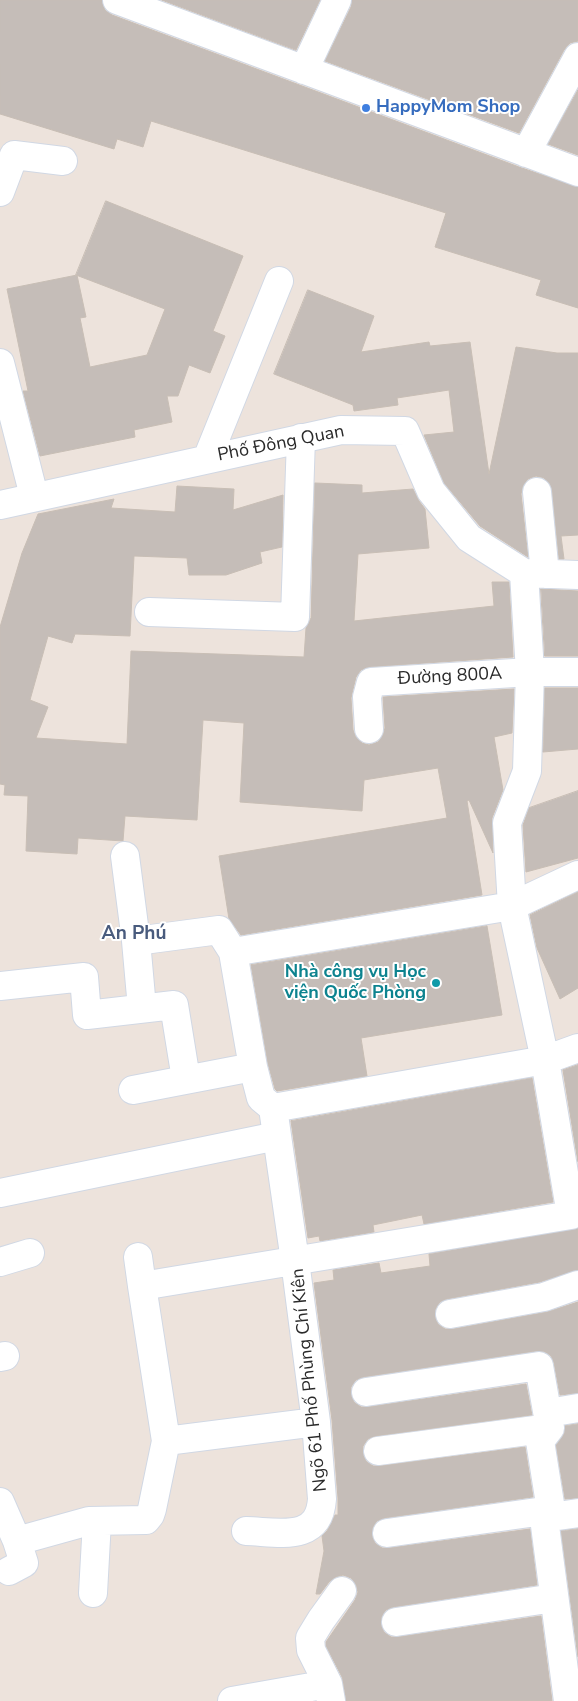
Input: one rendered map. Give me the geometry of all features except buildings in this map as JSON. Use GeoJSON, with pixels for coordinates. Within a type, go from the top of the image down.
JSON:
{"type":"FeatureCollection","features":[{"type":"Feature","properties":{"kind":"street"},"geometry":{"type":"LineString","coordinates":[[117,0],[578,172]]}},
{"type":"Feature","properties":{"kind":"street"},"geometry":{"type":"LineString","coordinates":[[304,70],[337,0]]}},
{"type":"Feature","properties":{"kind":"street"},"geometry":{"type":"LineString","coordinates":[[526,153],[578,57]]}},
{"type":"Feature","properties":{"kind":"street"},"geometry":{"type":"LineString","coordinates":[[0,192],[14,155],[63,161]]}},
{"type":"Feature","properties":{"kind":"street"},"geometry":{"type":"LineString","coordinates":[[207,460],[279,281]]}},
{"type":"Feature","properties":{"kind":"street"},"geometry":{"type":"LineString","coordinates":[[0,364],[34,496]]}},
{"type":"Feature","properties":{"kind":"street","name":"Phố Đông Quan"},"geometry":{"type":"LineString","coordinates":[[0,505],[34,496],[342,430],[405,431],[431,491],[469,538],[535,574]]}},
{"type":"Feature","properties":{"kind":"street"},"geometry":{"type":"LineString","coordinates":[[149,612],[295,617],[301,438]]}},
{"type":"Feature","properties":{"kind":"street"},"geometry":{"type":"LineString","coordinates":[[537,492],[527,771],[506,823],[512,906],[545,1060]]}},
{"type":"Feature","properties":{"kind":"street"},"geometry":{"type":"LineString","coordinates":[[535,574],[578,575]]}},
{"type":"Feature","properties":{"kind":"street","name":"Đường 800A"},"geometry":{"type":"LineString","coordinates":[[369,729],[367,697],[371,682],[530,672],[578,672]]}},
{"type":"Feature","properties":{"kind":"street"},"geometry":{"type":"LineString","coordinates":[[125,856],[142,1008]]}},
{"type":"Feature","properties":{"kind":"street"},"geometry":{"type":"LineString","coordinates":[[233,952],[512,906],[578,876]]}},
{"type":"Feature","properties":{"kind":"street"},"geometry":{"type":"LineString","coordinates":[[136,941],[218,930],[233,952],[253,1066],[261,1098],[273,1108],[296,1261],[142,1286]]}},
{"type":"Feature","properties":{"kind":"street"},"geometry":{"type":"LineString","coordinates":[[0,986],[84,977],[87,1015],[174,1005],[186,1079]]}},
{"type":"Feature","properties":{"kind":"street"},"geometry":{"type":"LineString","coordinates":[[273,1108],[545,1060],[578,1048]]}},
{"type":"Feature","properties":{"kind":"street","name":"Ngõ 61 Phố Phùng Chí Kiên"},"geometry":{"type":"LineString","coordinates":[[246,1531],[293,1532],[307,1529],[316,1522],[322,1511],[316,1422],[296,1261],[571,1215],[545,1060]]}},
{"type":"Feature","properties":{"kind":"street"},"geometry":{"type":"LineString","coordinates":[[133,1090],[253,1066]]}},
{"type":"Feature","properties":{"kind":"street"},"geometry":{"type":"LineString","coordinates":[[0,1193],[277,1136]]}},
{"type":"Feature","properties":{"kind":"street"},"geometry":{"type":"LineString","coordinates":[[0,1262],[30,1253]]}},
{"type":"Feature","properties":{"kind":"street"},"geometry":{"type":"LineString","coordinates":[[17,1541],[89,1521],[146,1520],[150,1515],[166,1441],[138,1258]]}},
{"type":"Feature","properties":{"kind":"street"},"geometry":{"type":"LineString","coordinates":[[450,1314],[544,1297],[578,1285]]}},
{"type":"Feature","properties":{"kind":"street"},"geometry":{"type":"LineString","coordinates":[[366,1392],[539,1366],[549,1420],[540,1441],[554,1598],[568,1701]]}},
{"type":"Feature","properties":{"kind":"street"},"geometry":{"type":"LineString","coordinates":[[378,1451],[549,1420],[578,1408]]}},
{"type":"Feature","properties":{"kind":"street"},"geometry":{"type":"LineString","coordinates":[[166,1441],[316,1422]]}},
{"type":"Feature","properties":{"kind":"street"},"geometry":{"type":"LineString","coordinates":[[0,1502],[17,1541],[24,1563],[8,1571]]}},
{"type":"Feature","properties":{"kind":"street"},"geometry":{"type":"LineString","coordinates":[[387,1533],[547,1514],[578,1513]]}},
{"type":"Feature","properties":{"kind":"street"},"geometry":{"type":"LineString","coordinates":[[93,1593],[97,1521]]}},
{"type":"Feature","properties":{"kind":"street"},"geometry":{"type":"LineString","coordinates":[[232,1701],[329,1693],[312,1650],[310,1638],[342,1591]]}},
{"type":"Feature","properties":{"kind":"street"},"geometry":{"type":"LineString","coordinates":[[396,1622],[554,1598]]}},
{"type":"Feature","properties":{"kind":"place","name":"HappyMom Shop"},"geometry":{"type":"Point","coordinates":[366,108]}},
{"type":"Feature","properties":{"kind":"place","name":"Nhà công vụ Học viện Quốc Phòng"},"geometry":{"type":"Point","coordinates":[436,983]}},
{"type":"Feature","properties":{"kind":"district","name":"An Phú"},"geometry":{"type":"Point","coordinates":[134,934]}}]}
